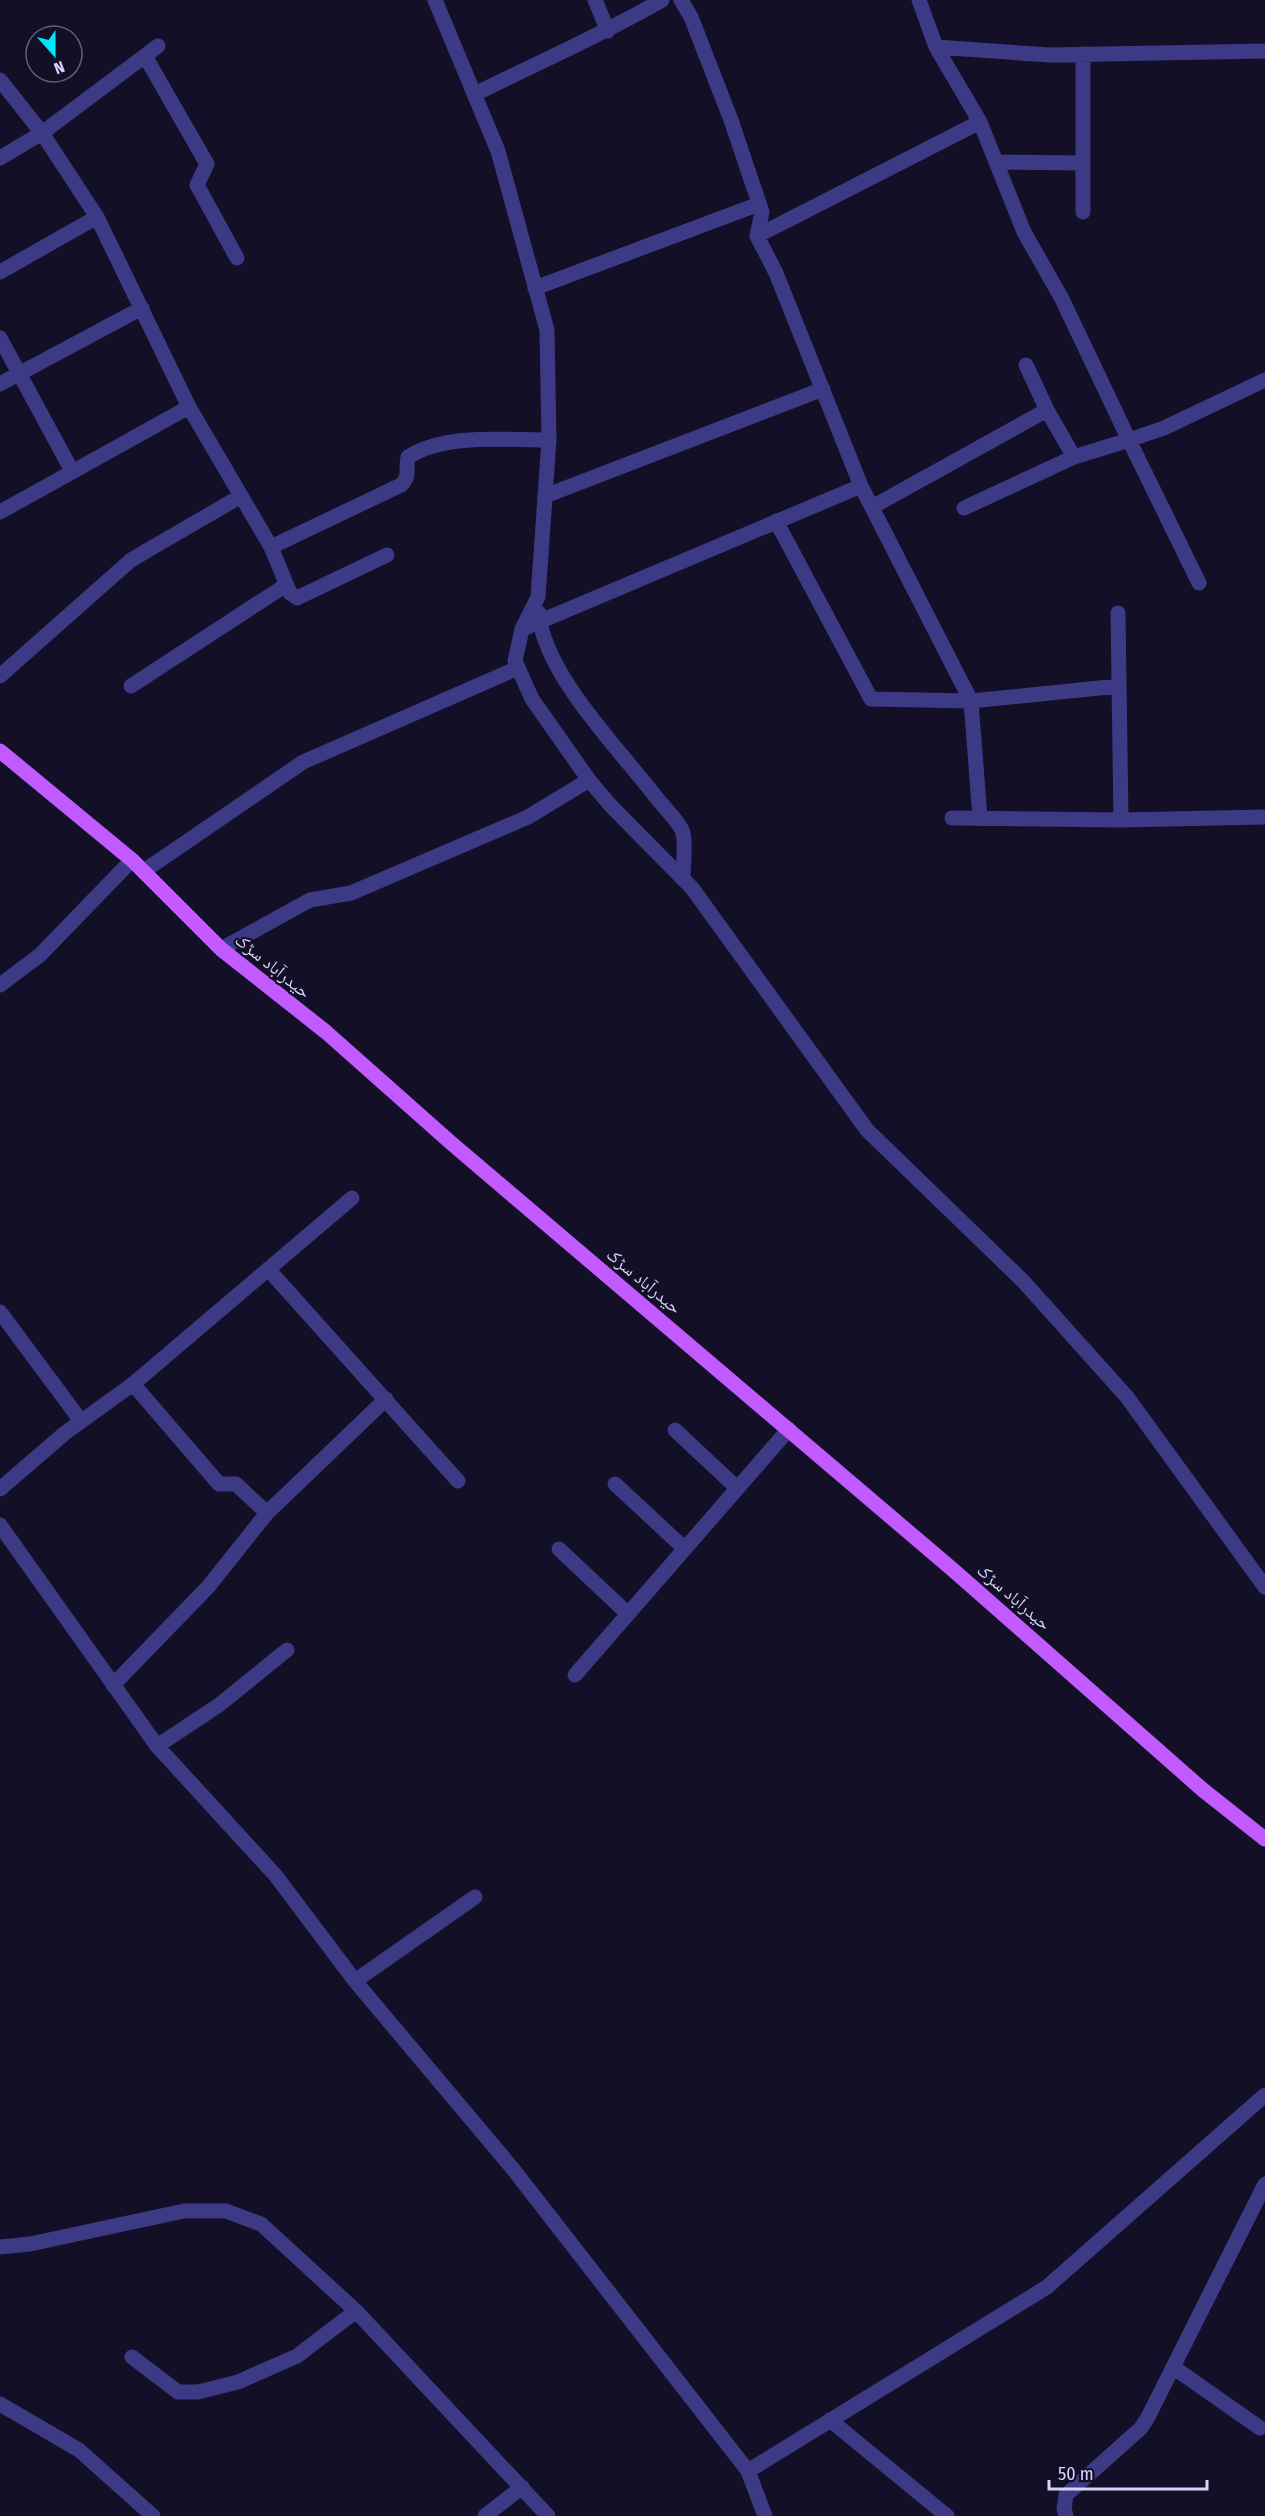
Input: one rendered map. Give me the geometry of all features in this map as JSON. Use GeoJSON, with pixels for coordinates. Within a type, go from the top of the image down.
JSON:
{"type":"FeatureCollection","features":[{"type":"Feature","properties":{"kind":"main road","name":"حیدرآباد سڑک"},"geometry":{"type":"LineString","coordinates":[[0,750],[132,860],[221,949],[326,1032],[450,1142],[952,1569],[1203,1790],[1265,1839]]}},
{"type":"Feature","properties":{"kind":"street"},"geometry":{"type":"LineString","coordinates":[[435,0],[498,151],[547,330],[549,440],[538,597],[540,621],[552,654],[572,690],[597,725],[683,832],[683,879]]}},
{"type":"Feature","properties":{"kind":"street"},"geometry":{"type":"LineString","coordinates":[[595,0],[608,31]]}},
{"type":"Feature","properties":{"kind":"street"},"geometry":{"type":"LineString","coordinates":[[475,94],[581,41],[608,31],[662,0]]}},
{"type":"Feature","properties":{"kind":"street"},"geometry":{"type":"LineString","coordinates":[[681,0],[691,17],[723,99],[762,212],[757,236],[776,273],[861,486],[971,701],[980,818]]}},
{"type":"Feature","properties":{"kind":"street"},"geometry":{"type":"LineString","coordinates":[[919,0],[936,47],[980,122],[1024,232],[1062,299],[1199,583]]}},
{"type":"Feature","properties":{"kind":"street"},"geometry":{"type":"LineString","coordinates":[[0,158],[42,133],[158,46]]}},
{"type":"Feature","properties":{"kind":"street"},"geometry":{"type":"LineString","coordinates":[[936,47],[1049,55],[1265,51]]}},
{"type":"Feature","properties":{"kind":"street"},"geometry":{"type":"LineString","coordinates":[[1083,54],[1083,212]]}},
{"type":"Feature","properties":{"kind":"street"},"geometry":{"type":"LineString","coordinates":[[145,56],[207,164],[197,185],[237,258]]}},
{"type":"Feature","properties":{"kind":"street"},"geometry":{"type":"LineString","coordinates":[[0,80],[42,133],[98,217],[189,406],[271,547],[290,593],[297,598],[387,555]]}},
{"type":"Feature","properties":{"kind":"street"},"geometry":{"type":"LineString","coordinates":[[757,236],[980,122]]}},
{"type":"Feature","properties":{"kind":"street"},"geometry":{"type":"LineString","coordinates":[[996,162],[1083,163]]}},
{"type":"Feature","properties":{"kind":"street"},"geometry":{"type":"LineString","coordinates":[[535,288],[759,204]]}},
{"type":"Feature","properties":{"kind":"street"},"geometry":{"type":"LineString","coordinates":[[0,272],[98,217]]}},
{"type":"Feature","properties":{"kind":"street"},"geometry":{"type":"LineString","coordinates":[[0,384],[142,308]]}},
{"type":"Feature","properties":{"kind":"street"},"geometry":{"type":"LineString","coordinates":[[0,338],[72,471]]}},
{"type":"Feature","properties":{"kind":"street"},"geometry":{"type":"LineString","coordinates":[[1026,366],[1047,410],[1074,457]]}},
{"type":"Feature","properties":{"kind":"street"},"geometry":{"type":"LineString","coordinates":[[964,508],[1074,457],[1164,428],[1265,380]]}},
{"type":"Feature","properties":{"kind":"street"},"geometry":{"type":"LineString","coordinates":[[545,496],[823,389]]}},
{"type":"Feature","properties":{"kind":"street"},"geometry":{"type":"LineString","coordinates":[[0,512],[189,406]]}},
{"type":"Feature","properties":{"kind":"street"},"geometry":{"type":"LineString","coordinates":[[872,507],[1047,410]]}},
{"type":"Feature","properties":{"kind":"street"},"geometry":{"type":"LineString","coordinates":[[271,547],[401,485],[408,473],[408,457],[418,451],[450,442],[549,440]]}},
{"type":"Feature","properties":{"kind":"street"},"geometry":{"type":"LineString","coordinates":[[522,629],[861,486]]}},
{"type":"Feature","properties":{"kind":"street"},"geometry":{"type":"LineString","coordinates":[[0,676],[131,560],[241,496]]}},
{"type":"Feature","properties":{"kind":"street"},"geometry":{"type":"LineString","coordinates":[[776,521],[870,699],[971,701],[1119,686]]}},
{"type":"Feature","properties":{"kind":"street"},"geometry":{"type":"LineString","coordinates":[[131,686],[286,585]]}},
{"type":"Feature","properties":{"kind":"street"},"geometry":{"type":"LineString","coordinates":[[538,597],[522,629],[515,661],[532,699],[589,780],[610,806],[683,879],[867,1130],[1023,1281],[1127,1397],[1265,1587]]}},
{"type":"Feature","properties":{"kind":"street"},"geometry":{"type":"LineString","coordinates":[[1119,613],[1121,820]]}},
{"type":"Feature","properties":{"kind":"street"},"geometry":{"type":"LineString","coordinates":[[144,872],[303,762],[518,668]]}},
{"type":"Feature","properties":{"kind":"street"},"geometry":{"type":"LineString","coordinates":[[221,949],[310,900],[351,893],[528,817],[589,780]]}},
{"type":"Feature","properties":{"kind":"street"},"geometry":{"type":"LineString","coordinates":[[952,818],[1121,820],[1265,817]]}},
{"type":"Feature","properties":{"kind":"street"},"geometry":{"type":"LineString","coordinates":[[0,985],[40,955],[132,860]]}},
{"type":"Feature","properties":{"kind":"street"},"geometry":{"type":"LineString","coordinates":[[0,1489],[81,1421],[133,1384],[352,1198]]}},
{"type":"Feature","properties":{"kind":"street"},"geometry":{"type":"LineString","coordinates":[[268,1269],[458,1481]]}},
{"type":"Feature","properties":{"kind":"street"},"geometry":{"type":"LineString","coordinates":[[0,1312],[81,1421]]}},
{"type":"Feature","properties":{"kind":"street"},"geometry":{"type":"LineString","coordinates":[[133,1384],[219,1484],[236,1484],[267,1513]]}},
{"type":"Feature","properties":{"kind":"street"},"geometry":{"type":"LineString","coordinates":[[113,1684],[208,1587],[267,1513],[386,1399]]}},
{"type":"Feature","properties":{"kind":"street"},"geometry":{"type":"LineString","coordinates":[[575,1675],[789,1429]]}},
{"type":"Feature","properties":{"kind":"street"},"geometry":{"type":"LineString","coordinates":[[675,1430],[737,1488]]}},
{"type":"Feature","properties":{"kind":"street"},"geometry":{"type":"LineString","coordinates":[[615,1484],[685,1549]]}},
{"type":"Feature","properties":{"kind":"street"},"geometry":{"type":"LineString","coordinates":[[0,1525],[157,1746],[276,1876],[355,1981],[513,2169],[748,2471],[765,2516]]}},
{"type":"Feature","properties":{"kind":"street"},"geometry":{"type":"LineString","coordinates":[[559,1549],[628,1614]]}},
{"type":"Feature","properties":{"kind":"street"},"geometry":{"type":"LineString","coordinates":[[157,1746],[219,1705],[287,1650]]}},
{"type":"Feature","properties":{"kind":"street"},"geometry":{"type":"LineString","coordinates":[[355,1981],[475,1897]]}},
{"type":"Feature","properties":{"kind":"street"},"geometry":{"type":"LineString","coordinates":[[748,2471],[1047,2287],[1194,2156],[1262,2104]]}},
{"type":"Feature","properties":{"kind":"street"},"geometry":{"type":"LineString","coordinates":[[1066,2516],[1064,2509],[1066,2494],[1141,2428],[1265,2184]]}},
{"type":"Feature","properties":{"kind":"street"},"geometry":{"type":"LineString","coordinates":[[0,2247],[30,2244],[184,2211],[226,2211],[261,2224],[356,2311],[548,2516]]}},
{"type":"Feature","properties":{"kind":"street"},"geometry":{"type":"LineString","coordinates":[[132,2357],[178,2392],[198,2392],[238,2382],[297,2356],[356,2311]]}},
{"type":"Feature","properties":{"kind":"street"},"geometry":{"type":"LineString","coordinates":[[1173,2367],[1260,2428]]}},
{"type":"Feature","properties":{"kind":"street"},"geometry":{"type":"LineString","coordinates":[[0,2404],[79,2450],[153,2516]]}},
{"type":"Feature","properties":{"kind":"street"},"geometry":{"type":"LineString","coordinates":[[830,2420],[947,2516]]}},
{"type":"Feature","properties":{"kind":"street"},"geometry":{"type":"LineString","coordinates":[[485,2516],[522,2487]]}}]}
